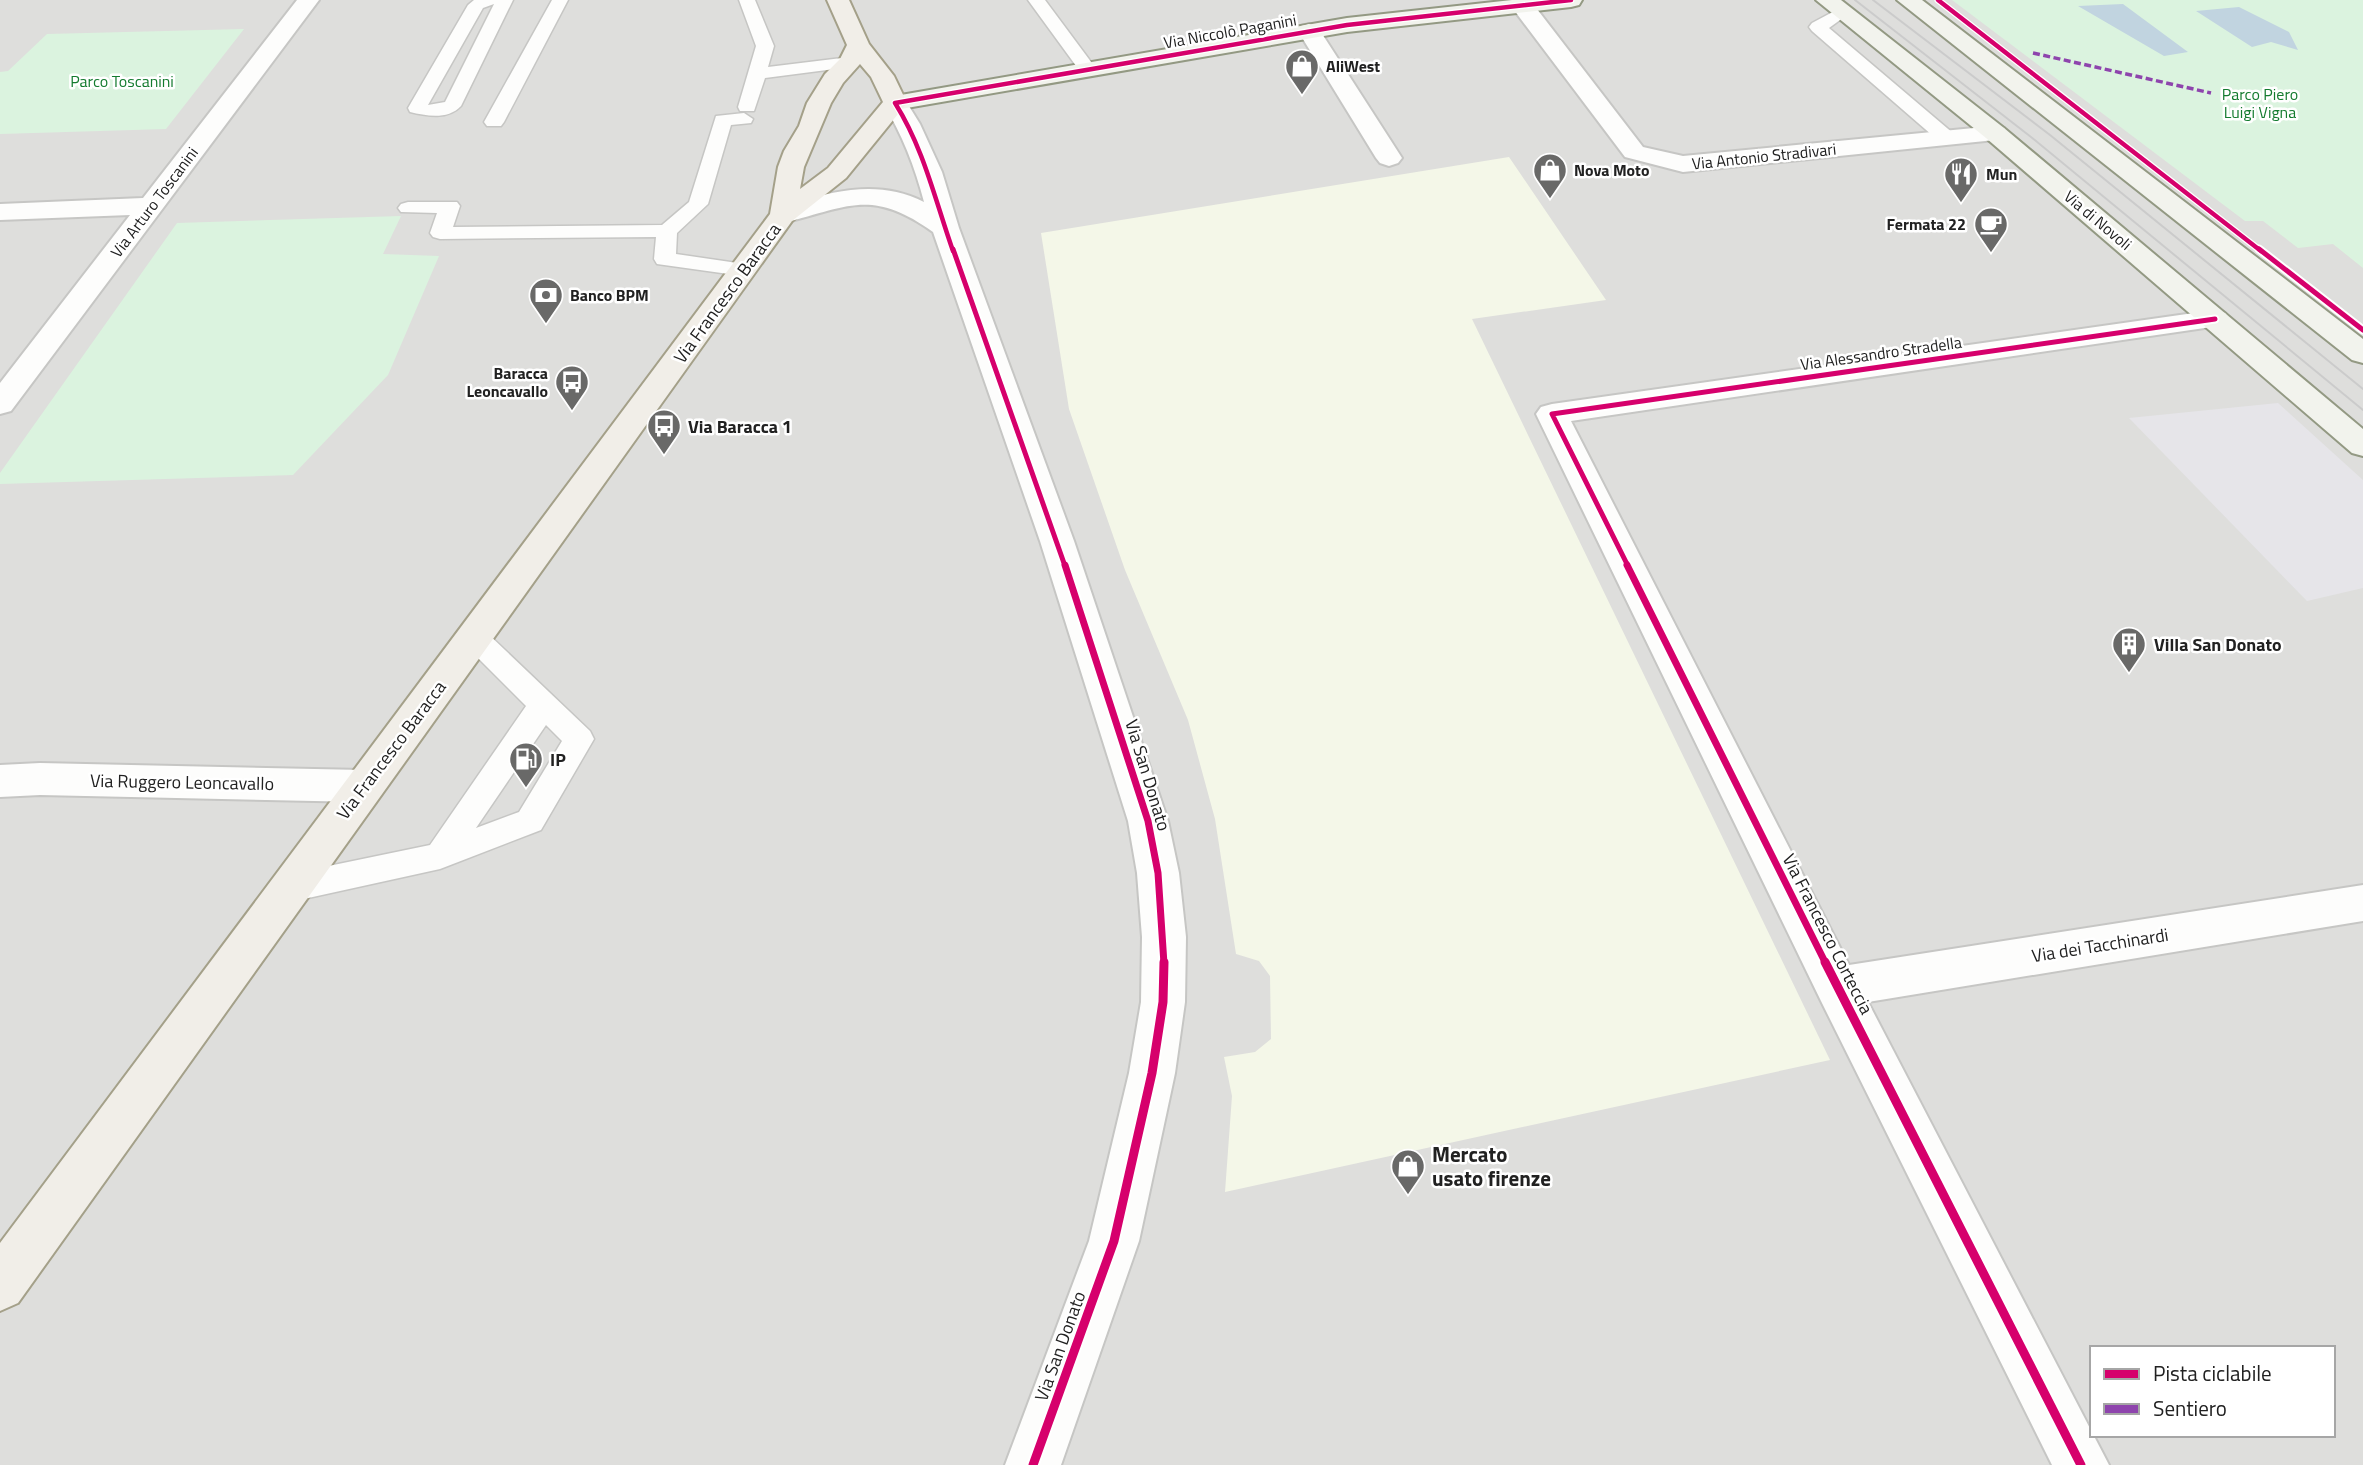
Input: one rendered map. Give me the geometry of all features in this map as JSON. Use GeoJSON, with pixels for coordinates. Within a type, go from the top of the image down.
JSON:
{"type":"FeatureCollection","features":[{"type":"Feature","properties":{"kind":"main road"},"geometry":{"type":"LineString","coordinates":[[838,0],[854,53],[860,96],[873,102],[895,103],[882,76],[854,53]]}},
{"type":"Feature","properties":{"kind":"main road","name":"Via Francesco Baracca"},"geometry":{"type":"LineString","coordinates":[[783,215],[791,167],[811,127],[818,103],[854,53]]}},
{"type":"Feature","properties":{"kind":"main road","name":"Via Francesco Baracca"},"geometry":{"type":"LineString","coordinates":[[0,1285],[783,215],[837,173],[895,103]]}},
{"type":"Feature","properties":{"kind":"street","name":"Via Arturo Toscanini"},"geometry":{"type":"LineString","coordinates":[[0,404],[308,0]]}},
{"type":"Feature","properties":{"kind":"street","name":"Via Niccolò Paganini"},"geometry":{"type":"LineString","coordinates":[[895,103],[1389,19],[1571,0]]}},
{"type":"Feature","properties":{"kind":"street"},"geometry":{"type":"LineString","coordinates":[[1908,0],[2363,354]]}},
{"type":"Feature","properties":{"kind":"street","name":"Via Antonio Stradivari"},"geometry":{"type":"LineString","coordinates":[[1522,5],[1634,152],[1683,164],[1995,133]]}},
{"type":"Feature","properties":{"kind":"street","name":"Via di Novoli"},"geometry":{"type":"LineString","coordinates":[[1835,6],[1995,133],[2363,446]]}},
{"type":"Feature","properties":{"kind":"street"},"geometry":{"type":"LineString","coordinates":[[1310,32],[1389,158]]}},
{"type":"Feature","properties":{"kind":"street"},"geometry":{"type":"LineString","coordinates":[[895,103],[908,124],[929,172],[945,228]]}},
{"type":"Feature","properties":{"kind":"street","name":"Via Francesco Baracca"},"geometry":{"type":"LineString","coordinates":[[783,215],[834,199],[870,195],[904,202],[945,228]]}},
{"type":"Feature","properties":{"kind":"street"},"geometry":{"type":"LineString","coordinates":[[0,212],[150,206]]}},
{"type":"Feature","properties":{"kind":"street","name":"Via San Donato"},"geometry":{"type":"LineString","coordinates":[[945,228],[1056,541],[1148,821],[1158,873],[1164,937],[1163,1002],[1152,1073],[1114,1241],[1033,1465]]}},
{"type":"Feature","properties":{"kind":"street","name":"Via Alessandro Stradella"},"geometry":{"type":"LineString","coordinates":[[1552,414],[2215,320]]}},
{"type":"Feature","properties":{"kind":"street","name":"Via Francesco Corteccia"},"geometry":{"type":"LineString","coordinates":[[1552,414],[1837,987],[2081,1465]]}},
{"type":"Feature","properties":{"kind":"street","name":"Via Ruggero Leoncavallo"},"geometry":{"type":"LineString","coordinates":[[0,781],[40,779],[363,786]]}},
{"type":"Feature","properties":{"kind":"street","name":"Via dei Tacchinardi"},"geometry":{"type":"LineString","coordinates":[[1837,987],[2358,910]]}},
{"type":"Feature","properties":{"kind":"lane"},"geometry":{"type":"LineString","coordinates":[[491,0],[475,5],[417,108],[432,112],[452,107],[505,0]]}},
{"type":"Feature","properties":{"kind":"lane"},"geometry":{"type":"LineString","coordinates":[[494,122],[560,0]]}},
{"type":"Feature","properties":{"kind":"lane"},"geometry":{"type":"LineString","coordinates":[[408,208],[450,206],[440,233],[667,231],[698,204],[723,120],[745,113],[765,46],[747,0]]}},
{"type":"Feature","properties":{"kind":"lane"},"geometry":{"type":"LineString","coordinates":[[1036,0],[1088,70]]}},
{"type":"Feature","properties":{"kind":"lane"},"geometry":{"type":"LineString","coordinates":[[1835,6],[1818,27],[1947,138]]}},
{"type":"Feature","properties":{"kind":"lane"},"geometry":{"type":"LineString","coordinates":[[755,74],[854,53]]}},
{"type":"Feature","properties":{"kind":"lane"},"geometry":{"type":"LineString","coordinates":[[460,90],[513,88]]}},
{"type":"Feature","properties":{"kind":"lane"},"geometry":{"type":"LineString","coordinates":[[667,231],[665,259],[743,270]]}},
{"type":"Feature","properties":{"kind":"lane"},"geometry":{"type":"LineString","coordinates":[[290,888],[440,856],[530,821],[579,738],[475,638]]}},
{"type":"Feature","properties":{"kind":"lane"},"geometry":{"type":"LineString","coordinates":[[440,856],[543,705]]}},
{"type":"Feature","properties":{"kind":"shaded area"},"geometry":{"type":"Polygon","coordinates":[[[0,0],[2363,0],[2363,1465],[0,1465],[0,0]]]}},
{"type":"Feature","properties":{"kind":"shaded area"},"geometry":{"type":"Polygon","coordinates":[[[1509,157],[1606,300],[1472,319],[1830,1060],[1225,1192],[1232,1096],[1224,1057],[1255,1052],[1271,1039],[1270,976],[1259,961],[1236,954],[1215,819],[1188,720],[1125,570],[1069,409],[1041,233],[1509,157]]]}},
{"type":"Feature","properties":{"kind":"shaded area"},"geometry":{"type":"Polygon","coordinates":[[[2278,403],[2363,480],[2363,588],[2307,601],[2129,418],[2278,403]]]}},
{"type":"Feature","properties":{"kind":"green space","name":"Parco Piero Luigi Vigna"},"geometry":{"type":"Polygon","coordinates":[[[1952,0],[2363,0],[2363,268],[2333,244],[2298,248],[2263,221],[2245,221],[1952,0]]]}},
{"type":"Feature","properties":{"kind":"green space","name":"Parco Toscanini"},"geometry":{"type":"Polygon","coordinates":[[[244,29],[166,129],[0,134],[0,72],[8,71],[47,34],[244,29]]]}},
{"type":"Feature","properties":{"kind":"green space"},"geometry":{"type":"Polygon","coordinates":[[[401,216],[383,254],[439,256],[388,375],[293,475],[0,484],[0,473],[177,223],[401,216]]]}},
{"type":"Feature","properties":{"kind":"water"},"geometry":{"type":"Polygon","coordinates":[[[2123,4],[2188,52],[2164,56],[2078,6],[2123,4]]]}},
{"type":"Feature","properties":{"kind":"water"},"geometry":{"type":"Polygon","coordinates":[[[2239,7],[2289,32],[2298,50],[2271,42],[2252,47],[2196,11],[2239,7]]]}},
{"type":"Feature","properties":{"kind":"tram line"},"geometry":{"type":"LineString","coordinates":[[1855,0],[2031,137],[2363,410]]}},
{"type":"Feature","properties":{"kind":"tram line"},"geometry":{"type":"LineString","coordinates":[[1873,0],[2050,135],[2363,389]]}},
{"type":"Feature","properties":{"kind":"marked path"},"geometry":{"type":"LineString","coordinates":[[2033,53],[2211,93]]}},
{"type":"Feature","properties":{"kind":"cycle path"},"geometry":{"type":"LineString","coordinates":[[1033,1465],[1114,1241],[1152,1073],[1163,1002],[1164,937],[1158,873],[1148,821],[1057,541],[945,228],[929,172],[908,124],[895,103],[1347,25],[1571,0]]}},
{"type":"Feature","properties":{"kind":"cycle path"},"geometry":{"type":"LineString","coordinates":[[1938,0],[2363,330]]}},
{"type":"Feature","properties":{"kind":"cycle path"},"geometry":{"type":"LineString","coordinates":[[2081,1465],[1837,987],[1552,414],[2215,319]]}},
{"type":"Feature","properties":{"kind":"place","name":"AliWest"},"geometry":{"type":"Point","coordinates":[1302,96]}},
{"type":"Feature","properties":{"kind":"place","name":"Nova Moto"},"geometry":{"type":"Point","coordinates":[1550,200]}},
{"type":"Feature","properties":{"kind":"place","name":"Mun"},"geometry":{"type":"Point","coordinates":[1961,204]}},
{"type":"Feature","properties":{"kind":"place","name":"Fermata 22"},"geometry":{"type":"Point","coordinates":[1991,254]}},
{"type":"Feature","properties":{"kind":"place","name":"Banco BPM"},"geometry":{"type":"Point","coordinates":[546,325]}},
{"type":"Feature","properties":{"kind":"place","name":"Baracca Leoncavallo"},"geometry":{"type":"Point","coordinates":[572,412]}},
{"type":"Feature","properties":{"kind":"place","name":"Via Baracca 1"},"geometry":{"type":"Point","coordinates":[664,456]}},
{"type":"Feature","properties":{"kind":"place","name":"Villa San Donato"},"geometry":{"type":"Point","coordinates":[2129,674]}},
{"type":"Feature","properties":{"kind":"place","name":"IP"},"geometry":{"type":"Point","coordinates":[526,789]}},
{"type":"Feature","properties":{"kind":"place","name":"Mercato usato firenze"},"geometry":{"type":"Point","coordinates":[1408,1196]}}]}
